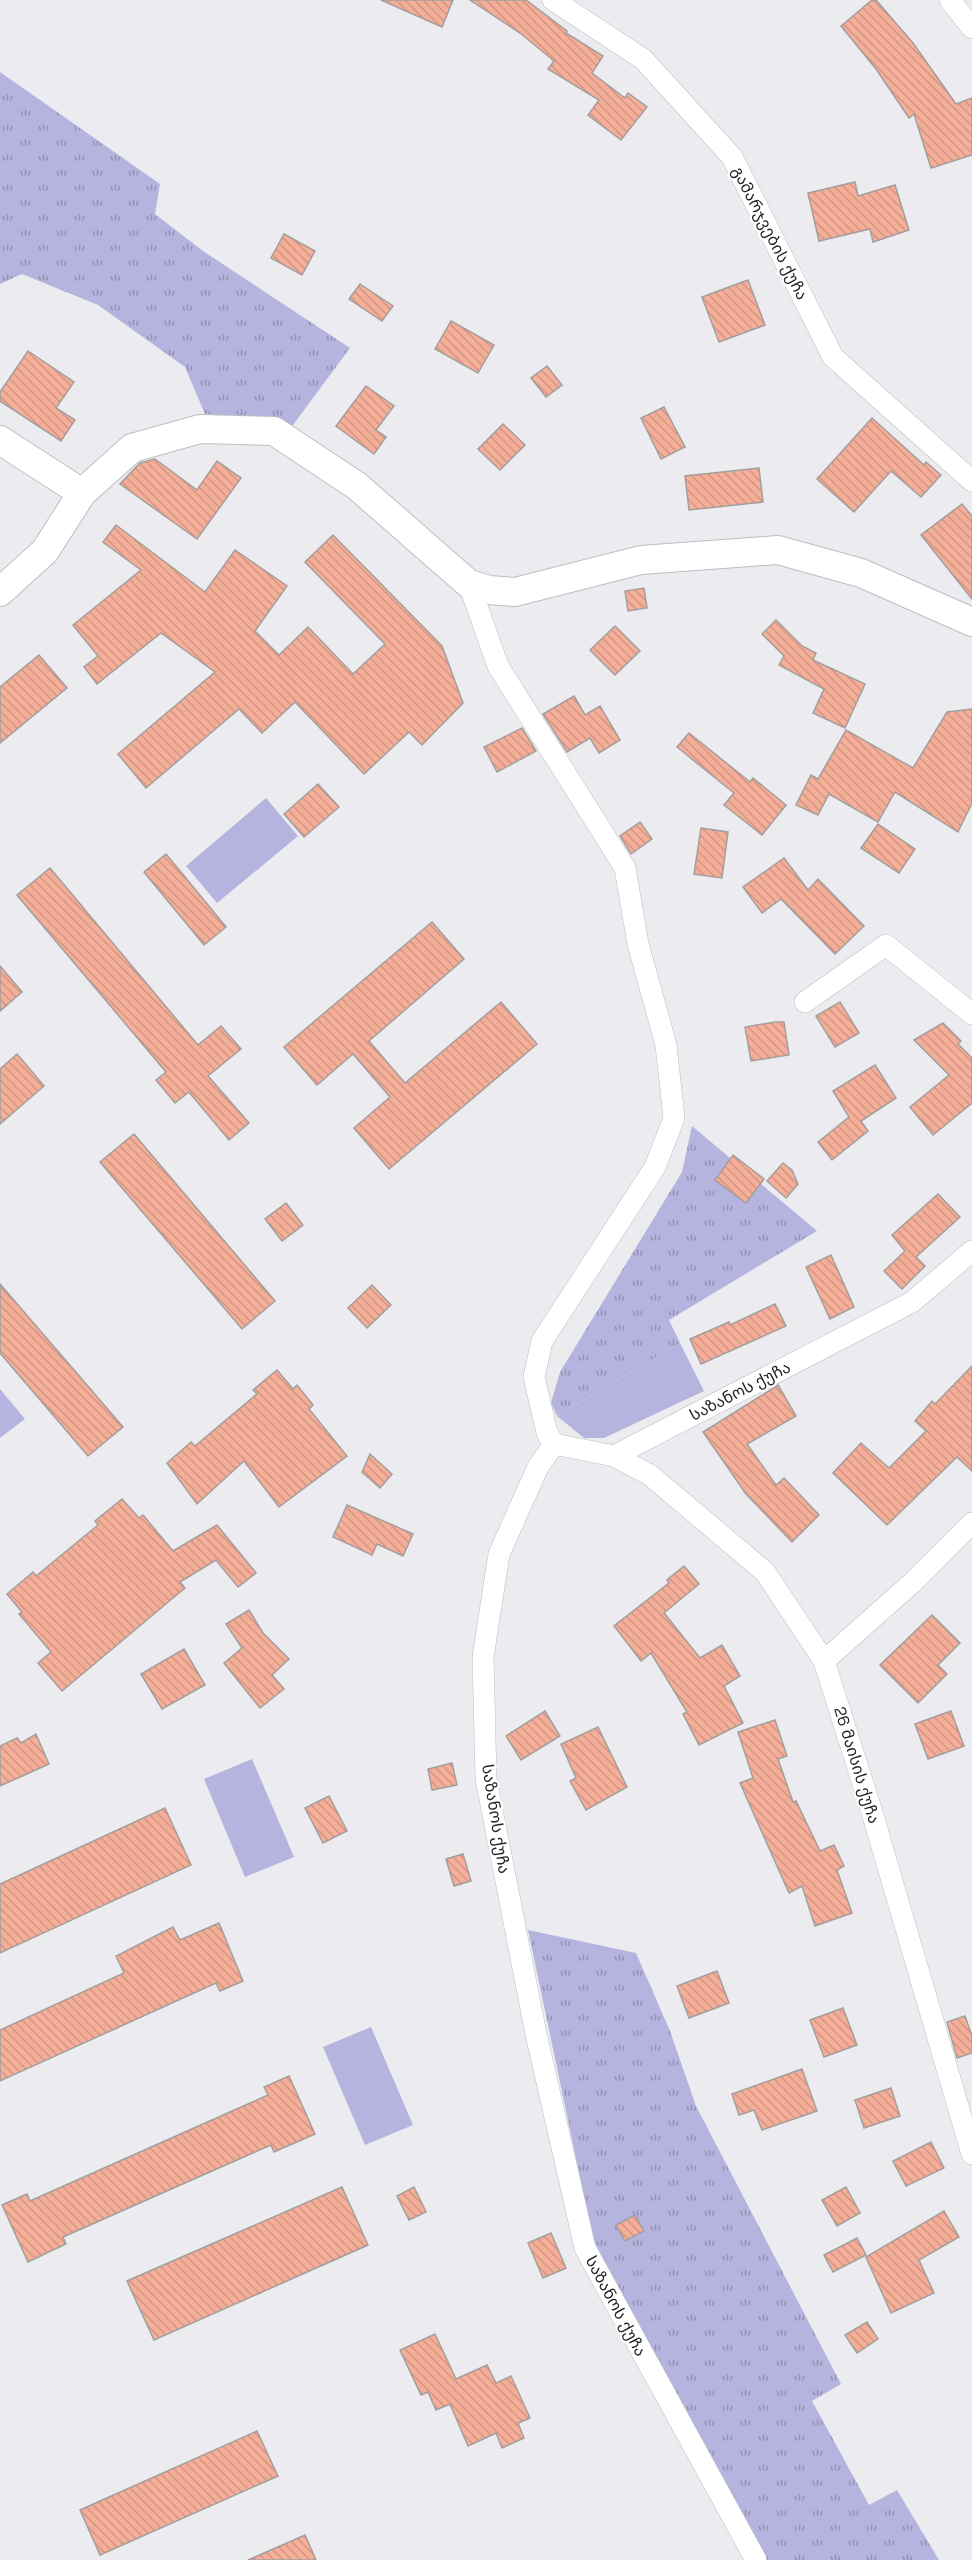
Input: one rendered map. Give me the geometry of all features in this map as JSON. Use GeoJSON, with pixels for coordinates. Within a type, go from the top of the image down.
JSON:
{"type":"FeatureCollection","features":[{"type":"Feature","properties":{"kind":"street","name":"გამარჯვების ქუჩა"},"geometry":{"type":"LineString","coordinates":[[553,0],[643,59],[732,157],[833,357],[972,481]]}},
{"type":"Feature","properties":{"kind":"street"},"geometry":{"type":"LineString","coordinates":[[951,0],[972,28]]}},
{"type":"Feature","properties":{"kind":"street"},"geometry":{"type":"LineString","coordinates":[[0,592],[45,551],[82,493],[132,448],[200,429],[274,430],[357,486],[469,584],[489,590],[515,592],[641,560],[778,550],[861,573],[972,622]]}},
{"type":"Feature","properties":{"kind":"street"},"geometry":{"type":"LineString","coordinates":[[0,440],[82,493]]}},
{"type":"Feature","properties":{"kind":"street"},"geometry":{"type":"LineString","coordinates":[[469,584],[498,666],[625,868],[638,944],[666,1045],[674,1118],[655,1167],[542,1341],[534,1377],[547,1433],[554,1444],[614,1456]]}},
{"type":"Feature","properties":{"kind":"street"},"geometry":{"type":"LineString","coordinates":[[805,1002],[886,945],[972,1014]]}},
{"type":"Feature","properties":{"kind":"street","name":"საზანოს ქუჩა"},"geometry":{"type":"LineString","coordinates":[[614,1456],[912,1302],[972,1251]]}},
{"type":"Feature","properties":{"kind":"street","name":"საზანოს ქუჩა"},"geometry":{"type":"LineString","coordinates":[[554,1444],[538,1467],[499,1554],[483,1657],[486,1779],[536,2034],[585,2248],[756,2560]]}},
{"type":"Feature","properties":{"kind":"street","name":"26 მაისის ქუჩა"},"geometry":{"type":"LineString","coordinates":[[614,1456],[650,1475],[765,1572],[824,1661],[871,1809],[972,2154]]}},
{"type":"Feature","properties":{"kind":"street"},"geometry":{"type":"LineString","coordinates":[[824,1661],[912,1583],[972,1523]]}},
{"type":"Feature","properties":{"kind":"green space"},"geometry":{"type":"Polygon","coordinates":[[[0,72],[160,184],[155,214],[203,251],[350,348],[293,425],[205,414],[185,367],[98,305],[22,274],[0,284],[0,72]]]}},
{"type":"Feature","properties":{"kind":"green space"},"geometry":{"type":"Polygon","coordinates":[[[266,798],[298,836],[217,903],[186,866],[266,798]]]}},
{"type":"Feature","properties":{"kind":"green space"},"geometry":{"type":"Polygon","coordinates":[[[692,1126],[817,1231],[669,1320],[680,1343],[557,1416],[551,1403],[560,1372],[682,1172],[692,1126]]]}},
{"type":"Feature","properties":{"kind":"green space"},"geometry":{"type":"Polygon","coordinates":[[[680,1343],[704,1391],[604,1438],[584,1438],[557,1416],[680,1343]]]}},
{"type":"Feature","properties":{"kind":"green space"},"geometry":{"type":"Polygon","coordinates":[[[0,1389],[25,1419],[0,1438],[0,1389]]]}},
{"type":"Feature","properties":{"kind":"green space"},"geometry":{"type":"Polygon","coordinates":[[[252,1759],[294,1857],[245,1877],[204,1779],[252,1759]]]}},
{"type":"Feature","properties":{"kind":"green space"},"geometry":{"type":"Polygon","coordinates":[[[528,1930],[636,1953],[670,2031],[696,2106],[841,2384],[812,2401],[869,2505],[897,2490],[939,2560],[765,2560],[635,2324],[593,2239],[528,1930]]]}},
{"type":"Feature","properties":{"kind":"green space"},"geometry":{"type":"Polygon","coordinates":[[[371,2027],[413,2125],[365,2145],[323,2047],[371,2027]]]}},
{"type":"Feature","properties":{"kind":"building"},"geometry":{"type":"Polygon","coordinates":[[[381,0],[453,0],[442,27],[381,0]]]}},
{"type":"Feature","properties":{"kind":"building"},"geometry":{"type":"Polygon","coordinates":[[[470,0],[526,0],[567,31],[566,33],[603,56],[592,73],[625,98],[628,93],[647,107],[621,140],[588,115],[599,100],[548,69],[554,61],[520,33],[470,0]]]}},
{"type":"Feature","properties":{"kind":"building"},"geometry":{"type":"Polygon","coordinates":[[[872,0],[876,0],[913,43],[956,104],[972,98],[972,155],[931,168],[914,114],[909,118],[876,69],[841,26],[872,0]]]}},
{"type":"Feature","properties":{"kind":"building"},"geometry":{"type":"Polygon","coordinates":[[[855,182],[858,196],[895,185],[909,230],[873,242],[870,229],[819,241],[808,193],[855,182]]]}},
{"type":"Feature","properties":{"kind":"building"},"geometry":{"type":"Polygon","coordinates":[[[284,234],[315,251],[302,275],[271,258],[284,234]]]}},
{"type":"Feature","properties":{"kind":"building"},"geometry":{"type":"Polygon","coordinates":[[[748,280],[765,325],[719,342],[702,297],[748,280]]]}},
{"type":"Feature","properties":{"kind":"building"},"geometry":{"type":"Polygon","coordinates":[[[360,284],[393,306],[382,321],[349,299],[360,284]]]}},
{"type":"Feature","properties":{"kind":"building"},"geometry":{"type":"Polygon","coordinates":[[[451,321],[494,345],[478,373],[435,349],[451,321]]]}},
{"type":"Feature","properties":{"kind":"building"},"geometry":{"type":"Polygon","coordinates":[[[28,351],[74,382],[56,408],[75,420],[61,441],[0,401],[0,392],[28,351]]]}},
{"type":"Feature","properties":{"kind":"building"},"geometry":{"type":"Polygon","coordinates":[[[547,366],[562,385],[546,397],[531,378],[547,366]]]}},
{"type":"Feature","properties":{"kind":"building"},"geometry":{"type":"Polygon","coordinates":[[[366,386],[394,406],[376,430],[386,437],[374,454],[336,426],[366,386]]]}},
{"type":"Feature","properties":{"kind":"building"},"geometry":{"type":"Polygon","coordinates":[[[664,407],[685,447],[661,459],[641,418],[664,407]]]}},
{"type":"Feature","properties":{"kind":"building"},"geometry":{"type":"Polygon","coordinates":[[[872,418],[924,465],[926,462],[941,475],[921,497],[891,471],[854,512],[817,479],[872,418]]]}},
{"type":"Feature","properties":{"kind":"building"},"geometry":{"type":"Polygon","coordinates":[[[503,424],[525,445],[500,470],[478,449],[503,424]]]}},
{"type":"Feature","properties":{"kind":"building"},"geometry":{"type":"Polygon","coordinates":[[[155,459],[197,490],[217,461],[241,478],[197,539],[120,484],[140,463],[155,459]]]}},
{"type":"Feature","properties":{"kind":"building"},"geometry":{"type":"Polygon","coordinates":[[[759,468],[763,502],[689,510],[685,476],[759,468]]]}},
{"type":"Feature","properties":{"kind":"building"},"geometry":{"type":"Polygon","coordinates":[[[962,504],[972,516],[972,599],[921,535],[962,504]]]}},
{"type":"Feature","properties":{"kind":"building"},"geometry":{"type":"Polygon","coordinates":[[[116,525],[205,592],[235,550],[287,586],[255,631],[279,655],[308,627],[353,674],[385,644],[305,562],[333,535],[442,646],[463,703],[422,745],[409,732],[364,774],[295,702],[262,733],[239,709],[146,788],[118,754],[215,672],[161,633],[97,684],[84,667],[98,656],[73,625],[141,570],[103,542],[116,525]]]}},
{"type":"Feature","properties":{"kind":"building"},"geometry":{"type":"Polygon","coordinates":[[[644,588],[647,608],[628,611],[625,591],[644,588]]]}},
{"type":"Feature","properties":{"kind":"building"},"geometry":{"type":"Polygon","coordinates":[[[776,620],[802,646],[816,653],[813,660],[865,684],[845,728],[813,713],[824,689],[779,665],[784,656],[762,634],[776,620]]]}},
{"type":"Feature","properties":{"kind":"building"},"geometry":{"type":"Polygon","coordinates":[[[615,626],[640,651],[615,675],[590,650],[615,626]]]}},
{"type":"Feature","properties":{"kind":"building"},"geometry":{"type":"Polygon","coordinates":[[[39,655],[67,688],[0,743],[0,687],[39,655]]]}},
{"type":"Feature","properties":{"kind":"building"},"geometry":{"type":"Polygon","coordinates":[[[574,696],[585,715],[600,706],[620,740],[599,753],[590,738],[567,752],[543,714],[574,696]]]}},
{"type":"Feature","properties":{"kind":"building"},"geometry":{"type":"Polygon","coordinates":[[[972,709],[972,803],[958,832],[895,792],[878,822],[829,794],[818,815],[796,805],[811,775],[818,779],[846,730],[913,768],[947,712],[972,709]]]}},
{"type":"Feature","properties":{"kind":"building"},"geometry":{"type":"Polygon","coordinates":[[[522,728],[536,751],[497,772],[484,747],[522,728]]]}},
{"type":"Feature","properties":{"kind":"building"},"geometry":{"type":"Polygon","coordinates":[[[689,733],[750,782],[753,778],[786,805],[762,835],[724,805],[734,793],[677,747],[689,733]]]}},
{"type":"Feature","properties":{"kind":"building"},"geometry":{"type":"Polygon","coordinates":[[[318,784],[339,807],[304,837],[284,814],[318,784]]]}},
{"type":"Feature","properties":{"kind":"building"},"geometry":{"type":"Polygon","coordinates":[[[640,822],[652,839],[631,854],[620,836],[640,822]]]}},
{"type":"Feature","properties":{"kind":"building"},"geometry":{"type":"Polygon","coordinates":[[[878,824],[915,849],[899,873],[861,848],[878,824]]]}},
{"type":"Feature","properties":{"kind":"building"},"geometry":{"type":"Polygon","coordinates":[[[701,828],[728,832],[722,878],[694,874],[701,828]]]}},
{"type":"Feature","properties":{"kind":"building"},"geometry":{"type":"Polygon","coordinates":[[[166,854],[226,927],[204,945],[144,872],[166,854]]]}},
{"type":"Feature","properties":{"kind":"building"},"geometry":{"type":"Polygon","coordinates":[[[784,858],[808,890],[818,879],[864,926],[835,954],[781,899],[762,913],[743,887],[784,858]]]}},
{"type":"Feature","properties":{"kind":"building"},"geometry":{"type":"Polygon","coordinates":[[[50,868],[198,1045],[221,1026],[241,1049],[208,1076],[249,1123],[229,1140],[189,1092],[175,1103],[156,1080],[166,1072],[17,895],[50,868]]]}},
{"type":"Feature","properties":{"kind":"building"},"geometry":{"type":"Polygon","coordinates":[[[432,922],[464,959],[369,1041],[405,1083],[501,1002],[537,1044],[389,1169],[354,1128],[390,1097],[353,1054],[317,1085],[284,1047],[432,922]]]}},
{"type":"Feature","properties":{"kind":"building"},"geometry":{"type":"Polygon","coordinates":[[[0,966],[22,992],[0,1011],[0,966]]]}},
{"type":"Feature","properties":{"kind":"building"},"geometry":{"type":"Polygon","coordinates":[[[840,1002],[859,1033],[835,1047],[816,1016],[840,1002]]]}},
{"type":"Feature","properties":{"kind":"building"},"geometry":{"type":"Polygon","coordinates":[[[784,1022],[789,1055],[751,1061],[745,1027],[784,1022]]]}},
{"type":"Feature","properties":{"kind":"building"},"geometry":{"type":"Polygon","coordinates":[[[943,1023],[961,1041],[958,1044],[972,1058],[972,1103],[933,1135],[910,1107],[949,1075],[914,1040],[943,1023]]]}},
{"type":"Feature","properties":{"kind":"building"},"geometry":{"type":"Polygon","coordinates":[[[17,1054],[44,1086],[0,1124],[0,1069],[17,1054]]]}},
{"type":"Feature","properties":{"kind":"building"},"geometry":{"type":"Polygon","coordinates":[[[875,1065],[896,1098],[861,1121],[868,1131],[832,1160],[818,1142],[849,1117],[833,1091],[875,1065]]]}},
{"type":"Feature","properties":{"kind":"building"},"geometry":{"type":"Polygon","coordinates":[[[134,1134],[275,1301],[242,1329],[100,1162],[134,1134]]]}},
{"type":"Feature","properties":{"kind":"building"},"geometry":{"type":"Polygon","coordinates":[[[733,1155],[764,1179],[746,1203],[715,1180],[733,1155]]]}},
{"type":"Feature","properties":{"kind":"building"},"geometry":{"type":"Polygon","coordinates":[[[783,1163],[792,1170],[798,1184],[786,1198],[767,1181],[783,1163]]]}},
{"type":"Feature","properties":{"kind":"building"},"geometry":{"type":"Polygon","coordinates":[[[938,1194],[960,1217],[916,1257],[925,1266],[902,1289],[884,1271],[905,1251],[892,1235],[938,1194]]]}},
{"type":"Feature","properties":{"kind":"building"},"geometry":{"type":"Polygon","coordinates":[[[286,1203],[303,1225],[282,1241],[265,1219],[286,1203]]]}},
{"type":"Feature","properties":{"kind":"building"},"geometry":{"type":"Polygon","coordinates":[[[831,1255],[854,1307],[830,1319],[806,1267],[831,1255]]]}},
{"type":"Feature","properties":{"kind":"building"},"geometry":{"type":"Polygon","coordinates":[[[0,1284],[123,1427],[88,1456],[0,1353],[0,1284]]]}},
{"type":"Feature","properties":{"kind":"building"},"geometry":{"type":"Polygon","coordinates":[[[372,1285],[391,1305],[367,1328],[348,1308],[372,1285]]]}},
{"type":"Feature","properties":{"kind":"building"},"geometry":{"type":"Polygon","coordinates":[[[775,1304],[786,1326],[701,1364],[690,1339],[729,1322],[730,1325],[775,1304]]]}},
{"type":"Feature","properties":{"kind":"building"},"geometry":{"type":"Polygon","coordinates":[[[972,1366],[972,1471],[957,1457],[887,1525],[833,1473],[861,1443],[889,1468],[926,1431],[915,1421],[932,1401],[935,1404],[972,1366]]]}},
{"type":"Feature","properties":{"kind":"building"},"geometry":{"type":"Polygon","coordinates":[[[277,1370],[293,1389],[297,1385],[313,1405],[309,1409],[347,1456],[279,1507],[244,1461],[197,1504],[167,1463],[191,1442],[195,1446],[257,1394],[253,1390],[277,1370]]]}},
{"type":"Feature","properties":{"kind":"building"},"geometry":{"type":"Polygon","coordinates":[[[778,1385],[796,1416],[747,1444],[776,1485],[784,1478],[819,1515],[792,1542],[746,1494],[703,1432],[778,1385]]]}},
{"type":"Feature","properties":{"kind":"building"},"geometry":{"type":"Polygon","coordinates":[[[370,1454],[392,1474],[380,1488],[362,1472],[370,1454]]]}},
{"type":"Feature","properties":{"kind":"building"},"geometry":{"type":"Polygon","coordinates":[[[122,1499],[139,1518],[143,1515],[173,1551],[217,1525],[256,1573],[238,1587],[216,1560],[180,1582],[185,1588],[62,1691],[38,1663],[51,1652],[19,1614],[22,1612],[7,1594],[33,1572],[36,1576],[98,1525],[95,1521],[122,1499]]]}},
{"type":"Feature","properties":{"kind":"building"},"geometry":{"type":"Polygon","coordinates":[[[347,1505],[413,1534],[403,1556],[377,1544],[372,1555],[333,1537],[347,1505]]]}},
{"type":"Feature","properties":{"kind":"building"},"geometry":{"type":"Polygon","coordinates":[[[684,1566],[699,1584],[664,1613],[700,1658],[722,1645],[740,1676],[724,1686],[743,1723],[699,1745],[683,1714],[687,1712],[651,1653],[641,1661],[614,1626],[669,1583],[667,1580],[684,1566]]]}},
{"type":"Feature","properties":{"kind":"building"},"geometry":{"type":"Polygon","coordinates":[[[249,1610],[263,1633],[289,1659],[272,1675],[284,1689],[260,1708],[224,1663],[242,1648],[226,1624],[249,1610]]]}},
{"type":"Feature","properties":{"kind":"building"},"geometry":{"type":"Polygon","coordinates":[[[932,1615],[960,1643],[938,1665],[947,1674],[918,1703],[880,1665],[932,1615]]]}},
{"type":"Feature","properties":{"kind":"building"},"geometry":{"type":"Polygon","coordinates":[[[184,1649],[205,1685],[162,1709],[141,1674],[184,1649]]]}},
{"type":"Feature","properties":{"kind":"building"},"geometry":{"type":"Polygon","coordinates":[[[545,1711],[560,1736],[521,1760],[506,1736],[545,1711]]]}},
{"type":"Feature","properties":{"kind":"building"},"geometry":{"type":"Polygon","coordinates":[[[951,1711],[964,1746],[928,1759],[915,1724],[951,1711]]]}},
{"type":"Feature","properties":{"kind":"building"},"geometry":{"type":"Polygon","coordinates":[[[775,1720],[787,1756],[778,1759],[793,1802],[796,1801],[820,1851],[834,1845],[844,1866],[837,1870],[852,1913],[815,1926],[802,1886],[789,1893],[740,1783],[753,1778],[738,1732],[775,1720]]]}},
{"type":"Feature","properties":{"kind":"building"},"geometry":{"type":"Polygon","coordinates":[[[598,1727],[627,1787],[586,1810],[570,1781],[576,1778],[561,1744],[598,1727]]]}},
{"type":"Feature","properties":{"kind":"building"},"geometry":{"type":"Polygon","coordinates":[[[36,1734],[49,1764],[0,1786],[0,1746],[17,1738],[21,1743],[36,1734]]]}},
{"type":"Feature","properties":{"kind":"building"},"geometry":{"type":"Polygon","coordinates":[[[452,1763],[457,1785],[432,1790],[428,1769],[452,1763]]]}},
{"type":"Feature","properties":{"kind":"building"},"geometry":{"type":"Polygon","coordinates":[[[329,1796],[347,1831],[323,1843],[305,1808],[329,1796]]]}},
{"type":"Feature","properties":{"kind":"building"},"geometry":{"type":"Polygon","coordinates":[[[165,1808],[191,1865],[0,1953],[0,1884],[165,1808]]]}},
{"type":"Feature","properties":{"kind":"building"},"geometry":{"type":"Polygon","coordinates":[[[463,1854],[471,1881],[454,1886],[446,1859],[463,1854]]]}},
{"type":"Feature","properties":{"kind":"building"},"geometry":{"type":"Polygon","coordinates":[[[219,1923],[243,1981],[220,1991],[216,1983],[0,2081],[0,2030],[124,1973],[116,1956],[173,1927],[180,1940],[219,1923]]]}},
{"type":"Feature","properties":{"kind":"building"},"geometry":{"type":"Polygon","coordinates":[[[717,1971],[729,2003],[689,2018],[677,1986],[717,1971]]]}},
{"type":"Feature","properties":{"kind":"building"},"geometry":{"type":"Polygon","coordinates":[[[843,2008],[857,2045],[824,2057],[810,2020],[843,2008]]]}},
{"type":"Feature","properties":{"kind":"building"},"geometry":{"type":"Polygon","coordinates":[[[965,2016],[972,2036],[972,2053],[957,2058],[947,2022],[965,2016]]]}},
{"type":"Feature","properties":{"kind":"building"},"geometry":{"type":"Polygon","coordinates":[[[802,2069],[817,2111],[762,2130],[754,2110],[739,2115],[732,2094],[802,2069]]]}},
{"type":"Feature","properties":{"kind":"building"},"geometry":{"type":"Polygon","coordinates":[[[289,2076],[315,2134],[274,2152],[271,2145],[63,2237],[66,2244],[28,2262],[2,2205],[27,2194],[30,2201],[268,2095],[264,2087],[289,2076]]]}},
{"type":"Feature","properties":{"kind":"building"},"geometry":{"type":"Polygon","coordinates":[[[891,2088],[900,2116],[864,2128],[855,2100],[891,2088]]]}},
{"type":"Feature","properties":{"kind":"building"},"geometry":{"type":"Polygon","coordinates":[[[931,2142],[944,2168],[906,2186],[893,2161],[931,2142]]]}},
{"type":"Feature","properties":{"kind":"building"},"geometry":{"type":"Polygon","coordinates":[[[342,2187],[368,2245],[154,2340],[127,2281],[342,2187]]]}},
{"type":"Feature","properties":{"kind":"building"},"geometry":{"type":"Polygon","coordinates":[[[414,2187],[426,2212],[409,2220],[397,2196],[414,2187]]]}},
{"type":"Feature","properties":{"kind":"building"},"geometry":{"type":"Polygon","coordinates":[[[846,2187],[860,2213],[837,2226],[822,2200],[846,2187]]]}},
{"type":"Feature","properties":{"kind":"building"},"geometry":{"type":"Polygon","coordinates":[[[944,2211],[959,2237],[919,2260],[934,2293],[891,2313],[866,2257],[944,2211]]]}},
{"type":"Feature","properties":{"kind":"building"},"geometry":{"type":"Polygon","coordinates":[[[635,2215],[644,2231],[625,2241],[616,2225],[635,2215]]]}},
{"type":"Feature","properties":{"kind":"building"},"geometry":{"type":"Polygon","coordinates":[[[551,2233],[566,2268],[543,2278],[528,2243],[551,2233]]]}},
{"type":"Feature","properties":{"kind":"building"},"geometry":{"type":"Polygon","coordinates":[[[857,2238],[866,2255],[833,2272],[824,2255],[857,2238]]]}},
{"type":"Feature","properties":{"kind":"building"},"geometry":{"type":"Polygon","coordinates":[[[867,2322],[878,2339],[857,2353],[845,2335],[867,2322]]]}},
{"type":"Feature","properties":{"kind":"building"},"geometry":{"type":"Polygon","coordinates":[[[435,2334],[456,2379],[487,2365],[496,2383],[511,2376],[530,2418],[518,2423],[524,2438],[502,2448],[496,2433],[468,2446],[450,2404],[436,2410],[428,2392],[421,2395],[400,2350],[435,2334]]]}},
{"type":"Feature","properties":{"kind":"building"},"geometry":{"type":"Polygon","coordinates":[[[257,2431],[278,2476],[100,2555],[80,2510],[257,2431]]]}},
{"type":"Feature","properties":{"kind":"building"},"geometry":{"type":"Polygon","coordinates":[[[305,2535],[316,2560],[248,2560],[305,2535]]]}}]}
